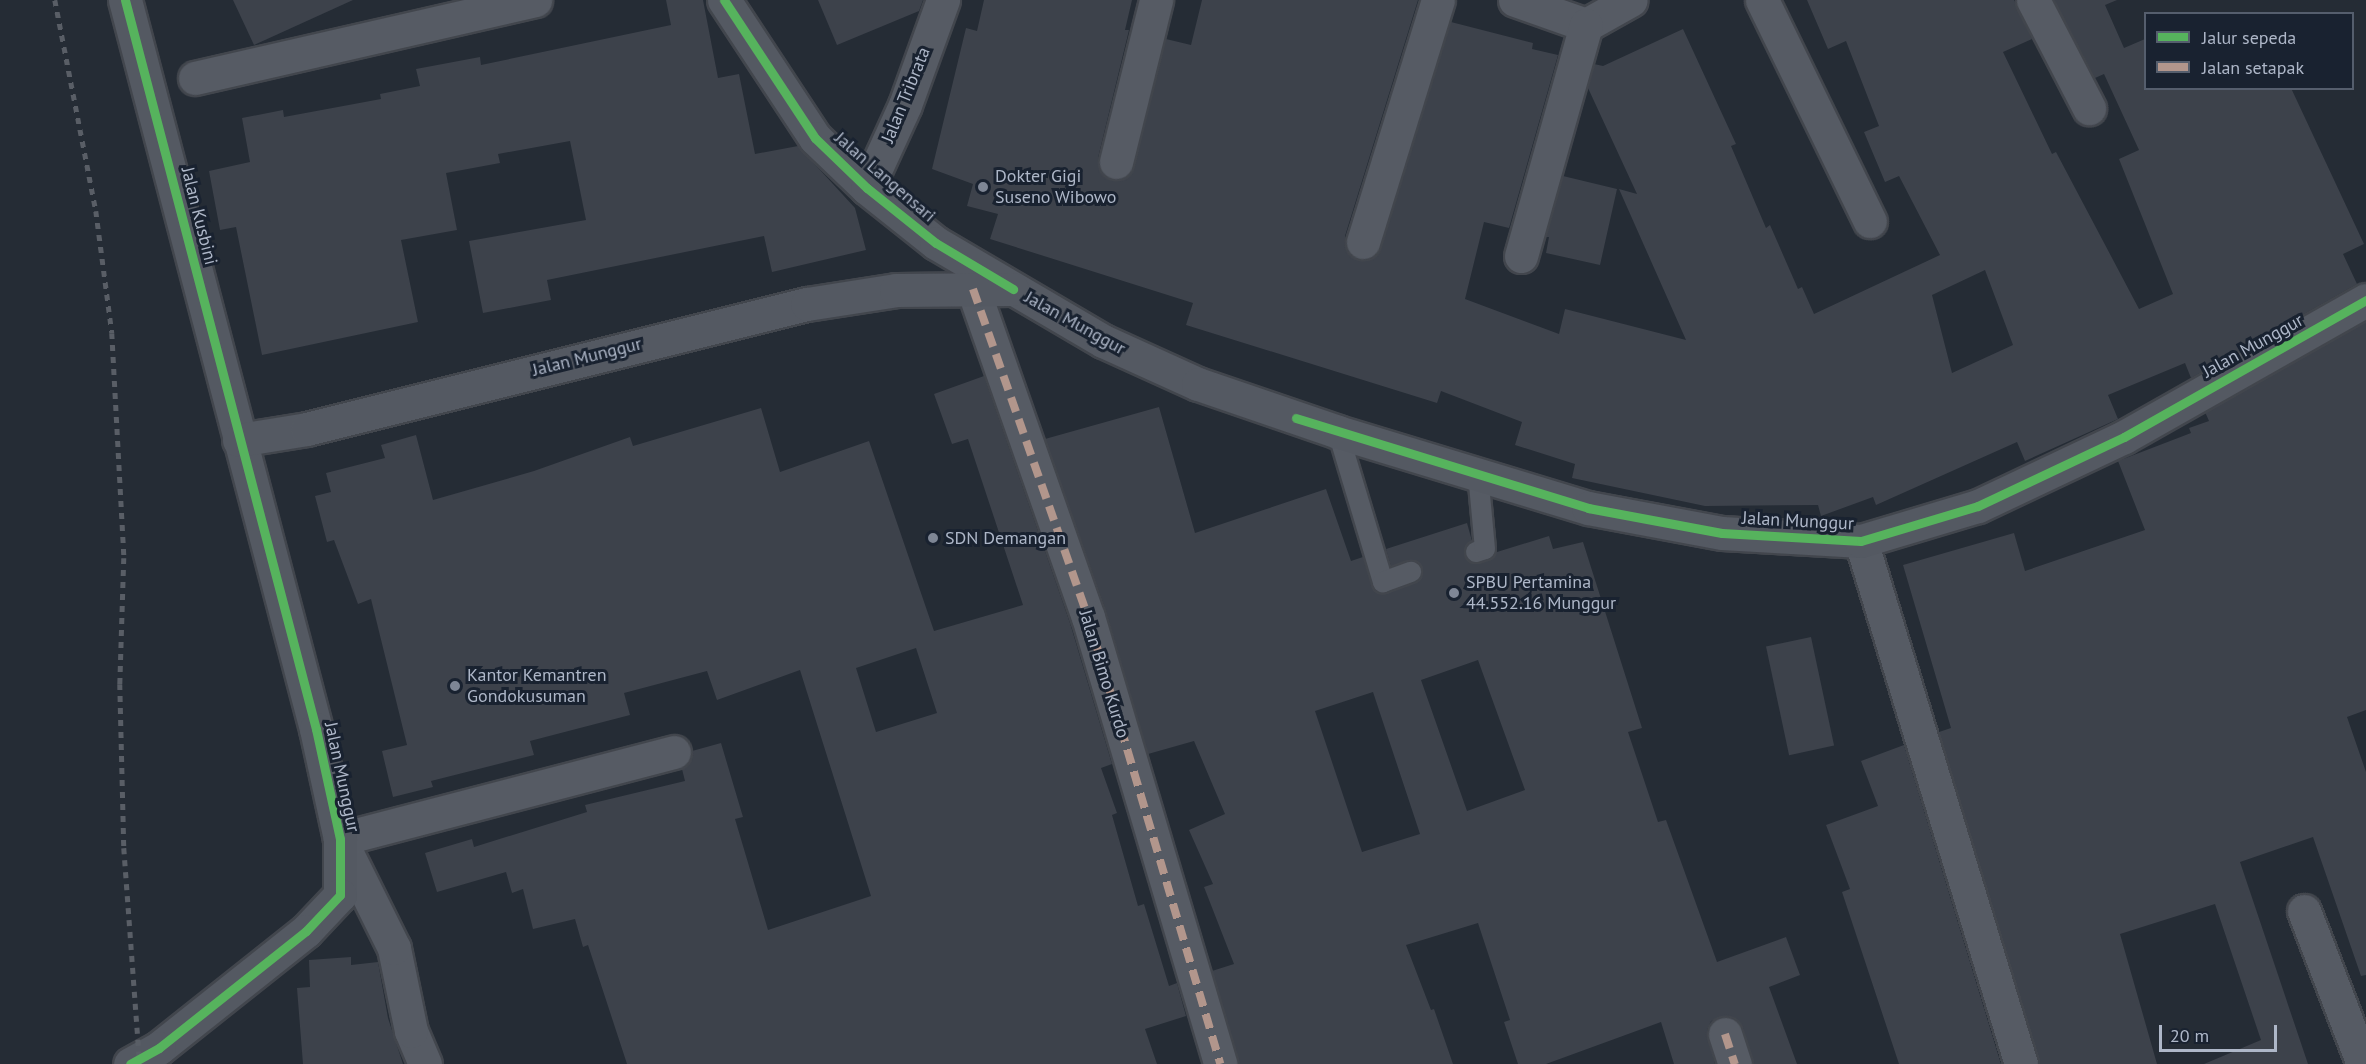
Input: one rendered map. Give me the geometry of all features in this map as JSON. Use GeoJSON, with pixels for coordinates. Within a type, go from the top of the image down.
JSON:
{"type":"FeatureCollection","features":[{"type":"Feature","properties":{"kind":"street","name":"Jalan Kusbini"},"geometry":{"type":"LineString","coordinates":[[125,0],[239,440]]}},
{"type":"Feature","properties":{"kind":"street"},"geometry":{"type":"LineString","coordinates":[[195,78],[535,0]]}},
{"type":"Feature","properties":{"kind":"street","name":"Jalan Langensari"},"geometry":{"type":"LineString","coordinates":[[724,0],[815,138],[867,188],[936,243],[1012,289]]}},
{"type":"Feature","properties":{"kind":"street","name":"Jalan Tribrata"},"geometry":{"type":"LineString","coordinates":[[867,188],[905,105],[943,0]]}},
{"type":"Feature","properties":{"kind":"street"},"geometry":{"type":"LineString","coordinates":[[1116,162],[1156,0]]}},
{"type":"Feature","properties":{"kind":"street"},"geometry":{"type":"LineString","coordinates":[[1363,242],[1438,0]]}},
{"type":"Feature","properties":{"kind":"street"},"geometry":{"type":"LineString","coordinates":[[1515,0],[1586,25]]}},
{"type":"Feature","properties":{"kind":"street"},"geometry":{"type":"LineString","coordinates":[[1521,256],[1586,25],[1631,0]]}},
{"type":"Feature","properties":{"kind":"street"},"geometry":{"type":"LineString","coordinates":[[1762,0],[1870,221]]}},
{"type":"Feature","properties":{"kind":"street"},"geometry":{"type":"LineString","coordinates":[[2033,0],[2089,108]]}},
{"type":"Feature","properties":{"kind":"street","name":"Jalan Bimo Kurdo"},"geometry":{"type":"LineString","coordinates":[[973,289],[1088,617],[1220,1064]]}},
{"type":"Feature","properties":{"kind":"street","name":"Jalan Munggur"},"geometry":{"type":"LineString","coordinates":[[130,1064],[160,1056],[306,931],[340,895],[340,839],[316,729],[239,440],[307,429],[807,304],[896,290],[1012,289],[1103,341],[1198,384],[1338,432],[1588,508],[1722,533],[1861,541],[1978,507],[2124,437],[2366,300]]}},
{"type":"Feature","properties":{"kind":"street"},"geometry":{"type":"LineString","coordinates":[[1861,541],[2021,1064]]}},
{"type":"Feature","properties":{"kind":"street"},"geometry":{"type":"LineString","coordinates":[[414,1064],[411,1031],[394,948],[340,839],[674,752]]}},
{"type":"Feature","properties":{"kind":"street"},"geometry":{"type":"LineString","coordinates":[[2304,911],[2363,1064]]}},
{"type":"Feature","properties":{"kind":"street"},"geometry":{"type":"LineString","coordinates":[[411,1031],[425,1064]]}},
{"type":"Feature","properties":{"kind":"lane"},"geometry":{"type":"LineString","coordinates":[[1338,432],[1383,582],[1411,572]]}},
{"type":"Feature","properties":{"kind":"lane"},"geometry":{"type":"LineString","coordinates":[[1476,552],[1485,549],[1478,474]]}},
{"type":"Feature","properties":{"kind":"building"},"geometry":{"type":"Polygon","coordinates":[[[233,0],[353,0],[254,45],[233,0]]]}},
{"type":"Feature","properties":{"kind":"building"},"geometry":{"type":"Polygon","coordinates":[[[666,0],[703,0],[718,78],[739,74],[755,154],[798,146],[855,208],[866,250],[772,272],[764,236],[547,280],[551,300],[483,313],[469,241],[586,220],[570,141],[498,154],[500,163],[446,173],[457,230],[401,240],[418,322],[262,355],[236,227],[220,230],[209,171],[250,162],[242,118],[283,110],[284,117],[381,99],[380,94],[420,86],[416,69],[480,57],[481,65],[671,25],[666,0]]]}},
{"type":"Feature","properties":{"kind":"building"},"geometry":{"type":"Polygon","coordinates":[[[818,0],[923,0],[919,11],[837,45],[818,0]]]}},
{"type":"Feature","properties":{"kind":"building"},"geometry":{"type":"Polygon","coordinates":[[[984,0],[1132,0],[1125,30],[1129,30],[1098,158],[1103,175],[1112,180],[1129,175],[1134,166],[1166,39],[1191,45],[1202,0],[1418,0],[1345,236],[1349,254],[1358,260],[1375,256],[1381,248],[1451,22],[1533,43],[1532,49],[1558,55],[1509,228],[1484,222],[1465,299],[1559,334],[1565,309],[1686,340],[1619,189],[1637,194],[1588,88],[1594,64],[1603,66],[1683,29],[1736,144],[1731,146],[1766,228],[1770,225],[1798,289],[1802,287],[1814,314],[1940,255],[1899,176],[1885,182],[1864,132],[1879,126],[1846,41],[1828,49],[1807,0],[2014,0],[2032,39],[2003,52],[2052,154],[2056,152],[2139,309],[2173,294],[2119,159],[2139,150],[2104,74],[2095,78],[2054,0],[2117,0],[2105,5],[2124,48],[2144,39],[2144,90],[2292,90],[2364,244],[2343,254],[2357,284],[2191,378],[2185,363],[2108,395],[2118,419],[2025,461],[2017,442],[1876,505],[1873,497],[1821,516],[1818,505],[1705,506],[1572,478],[1575,464],[1515,445],[1522,422],[1441,391],[1437,403],[1186,325],[1193,303],[990,239],[998,214],[967,206],[973,184],[932,169],[966,28],[977,31],[984,0]],[[1985,270],[1932,295],[1952,373],[2013,345],[1985,270]]]}},
{"type":"Feature","properties":{"kind":"building"},"geometry":{"type":"Polygon","coordinates":[[[1563,176],[1617,189],[1600,265],[1546,253],[1549,237],[1546,237],[1563,176]]]}},
{"type":"Feature","properties":{"kind":"building"},"geometry":{"type":"Polygon","coordinates":[[[2366,322],[2366,710],[2347,717],[2366,772],[2366,975],[2361,976],[2313,837],[2240,862],[2308,1064],[2204,1064],[2261,1040],[2215,904],[2120,934],[2157,1064],[2039,1064],[1939,732],[1951,728],[1903,565],[2014,533],[2025,571],[2145,530],[2118,461],[2191,433],[2189,428],[2209,421],[2205,412],[2366,322]]]}},
{"type":"Feature","properties":{"kind":"building"},"geometry":{"type":"Polygon","coordinates":[[[984,376],[1070,623],[1112,764],[1101,768],[1117,813],[1112,815],[1138,906],[1144,904],[1169,986],[1177,983],[1186,1016],[1145,1029],[1157,1064],[627,1064],[588,945],[583,947],[575,919],[533,929],[523,889],[512,893],[506,872],[437,892],[425,853],[472,839],[474,847],[587,812],[585,805],[685,781],[682,769],[688,765],[692,751],[721,743],[743,817],[735,819],[768,930],[871,896],[800,670],[717,700],[707,671],[624,693],[630,715],[530,741],[534,755],[431,781],[433,787],[393,797],[382,751],[407,745],[371,599],[358,604],[334,540],[327,542],[315,496],[331,492],[326,473],[385,458],[381,445],[416,435],[433,500],[534,471],[630,437],[633,446],[761,408],[780,472],[869,441],[934,631],[1023,605],[968,439],[952,444],[934,394],[984,376]],[[916,648],[856,668],[876,732],[937,713],[916,648]]]}},
{"type":"Feature","properties":{"kind":"building"},"geometry":{"type":"Polygon","coordinates":[[[1159,407],[1195,533],[1326,489],[1351,561],[1363,557],[1372,586],[1380,594],[1415,583],[1423,574],[1414,560],[1391,566],[1386,549],[1467,523],[1472,541],[1467,545],[1465,555],[1474,564],[1489,560],[1497,552],[1549,536],[1553,549],[1583,542],[1642,728],[1628,732],[1658,822],[1666,820],[1717,962],[1786,937],[1800,975],[1769,987],[1797,1064],[1753,1064],[1743,1028],[1728,1016],[1711,1021],[1707,1030],[1715,1064],[1674,1064],[1661,1022],[1546,1064],[1518,1064],[1504,1022],[1510,1020],[1478,923],[1406,945],[1431,1010],[1434,1009],[1453,1064],[1238,1064],[1212,971],[1234,964],[1204,887],[1213,884],[1189,830],[1225,814],[1194,741],[1148,754],[1106,611],[1045,439],[1159,407]],[[1478,660],[1421,680],[1467,811],[1525,790],[1478,660]],[[1373,692],[1315,711],[1362,852],[1420,834],[1373,692]]]}},
{"type":"Feature","properties":{"kind":"building"},"geometry":{"type":"Polygon","coordinates":[[[1811,637],[1834,746],[1789,755],[1766,647],[1811,637]]]}},
{"type":"Feature","properties":{"kind":"building"},"geometry":{"type":"Polygon","coordinates":[[[1904,745],[2001,1064],[1899,1064],[1842,892],[1850,889],[1826,825],[1878,806],[1861,761],[1904,745]]]}},
{"type":"Feature","properties":{"kind":"building"},"geometry":{"type":"Polygon","coordinates":[[[351,957],[351,965],[378,962],[388,1018],[403,1064],[303,1064],[297,988],[310,987],[309,960],[351,957]]]}},
{"type":"Feature","properties":{"kind":"railway"},"geometry":{"type":"LineString","coordinates":[[55,0],[96,211],[112,333],[124,558],[120,684],[124,848],[140,1064]]}},
{"type":"Feature","properties":{"kind":"marked path"},"geometry":{"type":"LineString","coordinates":[[973,289],[1088,617],[1220,1064]]}},
{"type":"Feature","properties":{"kind":"marked path"},"geometry":{"type":"LineString","coordinates":[[1725,1034],[1735,1064]]}},
{"type":"Feature","properties":{"kind":"cycle path"},"geometry":{"type":"LineString","coordinates":[[125,0],[316,729],[340,839],[340,895],[306,931],[159,1048],[130,1064]]}},
{"type":"Feature","properties":{"kind":"cycle path"},"geometry":{"type":"LineString","coordinates":[[724,0],[815,138],[867,188],[936,243],[1013,289]]}},
{"type":"Feature","properties":{"kind":"cycle path"},"geometry":{"type":"LineString","coordinates":[[1296,418],[1588,508],[1722,533],[1861,541],[1978,506],[2124,437],[2366,300]]}},
{"type":"Feature","properties":{"kind":"place","name":"Dokter Gigi Suseno Wibowo"},"geometry":{"type":"Point","coordinates":[983,187]}},
{"type":"Feature","properties":{"kind":"place","name":"SDN Demangan"},"geometry":{"type":"Point","coordinates":[933,538]}},
{"type":"Feature","properties":{"kind":"place","name":"SPBU Pertamina 44.552.16 Munggur"},"geometry":{"type":"Point","coordinates":[1454,593]}},
{"type":"Feature","properties":{"kind":"place","name":"Kantor Kemantren Gondokusuman"},"geometry":{"type":"Point","coordinates":[455,686]}}]}
